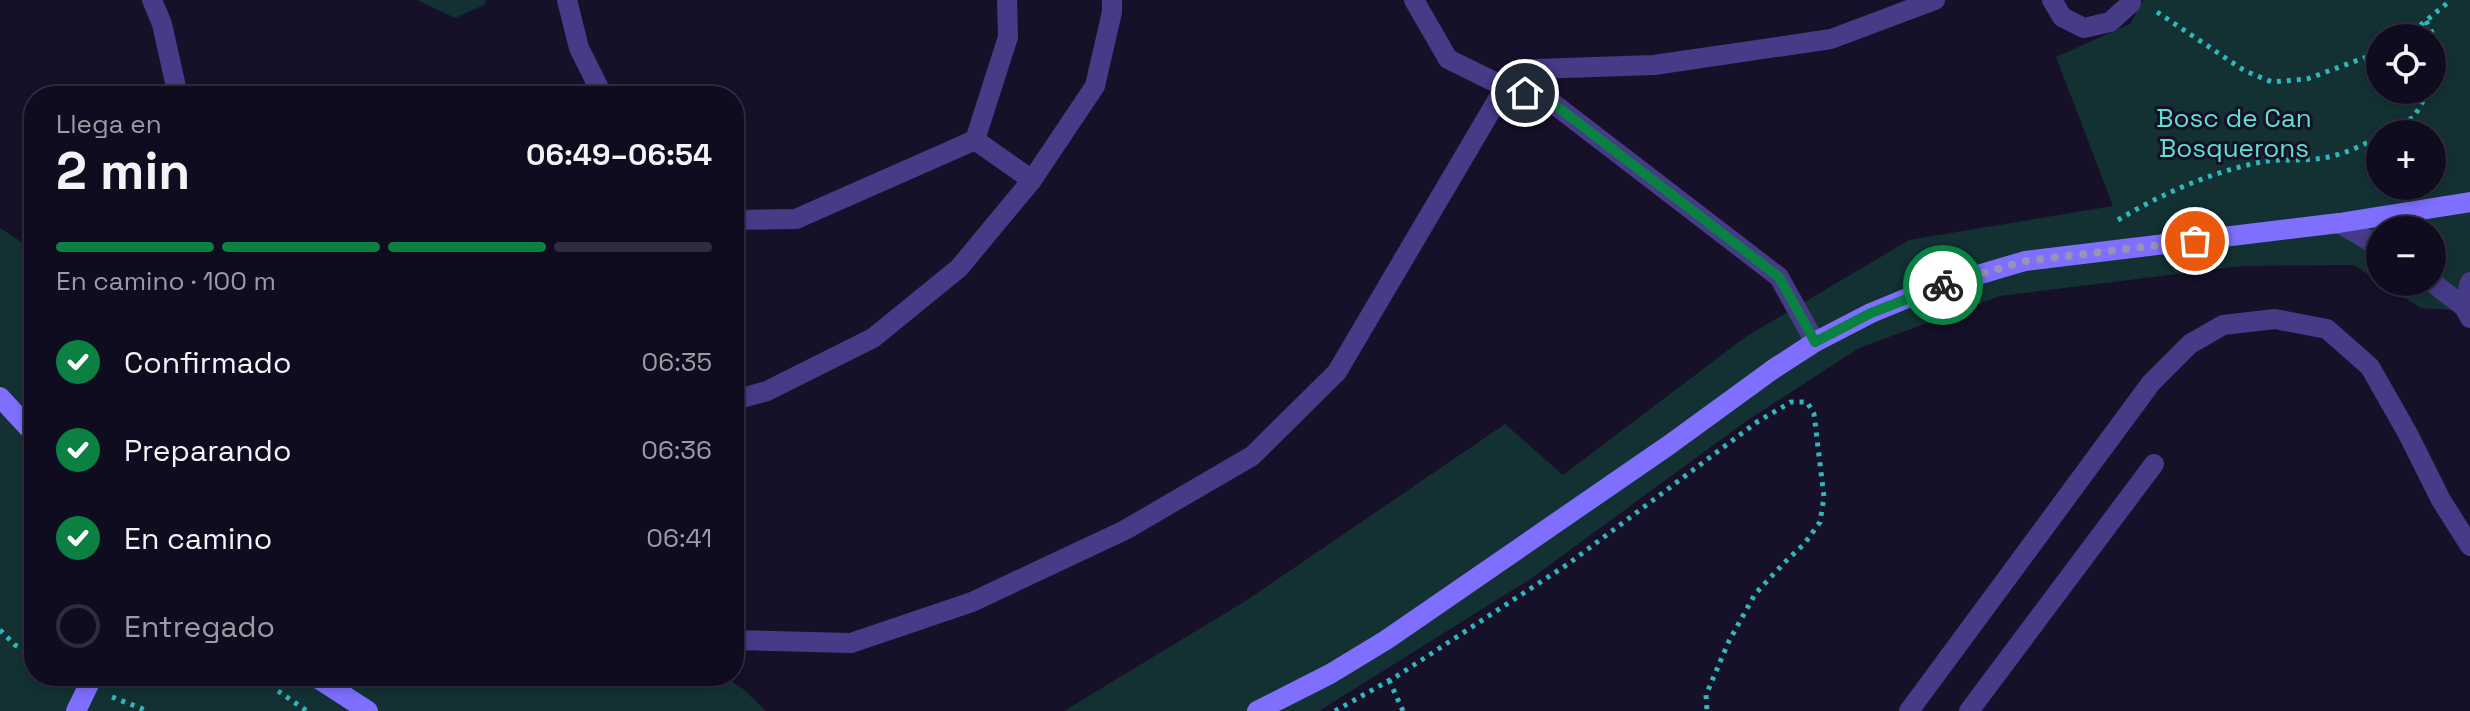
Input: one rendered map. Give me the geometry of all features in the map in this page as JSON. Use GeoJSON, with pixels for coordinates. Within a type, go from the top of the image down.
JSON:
{"type":"FeatureCollection","features":[{"type":"Feature","properties":{"kind":"street"},"geometry":{"type":"LineString","coordinates":[[152,0],[162,24],[176,86]]}},
{"type":"Feature","properties":{"kind":"street"},"geometry":{"type":"LineString","coordinates":[[567,0],[579,48],[598,86]]}},
{"type":"Feature","properties":{"kind":"street"},"geometry":{"type":"LineString","coordinates":[[744,220],[796,219],[975,140],[1008,37],[1007,0]]}},
{"type":"Feature","properties":{"kind":"street"},"geometry":{"type":"LineString","coordinates":[[744,397],[767,391],[873,338],[959,268],[1032,180],[1095,86],[1112,0]]}},
{"type":"Feature","properties":{"kind":"street"},"geometry":{"type":"LineString","coordinates":[[1414,0],[1448,59],[1505,87],[1546,98],[1779,277],[1815,342]]}},
{"type":"Feature","properties":{"kind":"street"},"geometry":{"type":"LineString","coordinates":[[744,640],[851,643],[972,602],[1125,530],[1252,456],[1337,372],[1505,87],[1535,69],[1654,65],[1831,39],[1935,0]]}},
{"type":"Feature","properties":{"kind":"street"},"geometry":{"type":"LineString","coordinates":[[2052,0],[2062,17],[2084,28],[2110,22],[2130,2]]}},
{"type":"Feature","properties":{"kind":"street"},"geometry":{"type":"LineString","coordinates":[[975,140],[1032,180]]}},
{"type":"Feature","properties":{"kind":"street"},"geometry":{"type":"LineString","coordinates":[[1257,711],[1330,674],[1398,633],[1815,342],[1871,313],[1927,290],[2025,261],[2339,223],[2470,202]]}},
{"type":"Feature","properties":{"kind":"street"},"geometry":{"type":"LineString","coordinates":[[2339,223],[2366,239]]}},
{"type":"Feature","properties":{"kind":"street"},"geometry":{"type":"LineString","coordinates":[[2467,312],[2470,282]]}},
{"type":"Feature","properties":{"kind":"street"},"geometry":{"type":"LineString","coordinates":[[2446,294],[2467,312]]}},
{"type":"Feature","properties":{"kind":"street"},"geometry":{"type":"LineString","coordinates":[[1909,711],[2151,383],[2190,344],[2223,325],[2275,319],[2327,329],[2370,367],[2441,500],[2470,546]]}},
{"type":"Feature","properties":{"kind":"street"},"geometry":{"type":"LineString","coordinates":[[0,397],[24,423]]}},
{"type":"Feature","properties":{"kind":"street"},"geometry":{"type":"LineString","coordinates":[[1969,711],[2154,464]]}},
{"type":"Feature","properties":{"kind":"street"},"geometry":{"type":"LineString","coordinates":[[76,711],[88,686]]}},
{"type":"Feature","properties":{"kind":"street"},"geometry":{"type":"LineString","coordinates":[[329,686],[368,711]]}},
{"type":"Feature","properties":{"kind":"path"},"geometry":{"type":"LineString","coordinates":[[2422,24],[2451,0]]}},
{"type":"Feature","properties":{"kind":"path"},"geometry":{"type":"LineString","coordinates":[[2130,2],[2162,13],[2245,71],[2272,82],[2307,79],[2366,57]]}},
{"type":"Feature","properties":{"kind":"path"},"geometry":{"type":"LineString","coordinates":[[2409,120],[2421,104]]}},
{"type":"Feature","properties":{"kind":"path"},"geometry":{"type":"LineString","coordinates":[[2108,252],[2110,225],[2152,200],[2216,174],[2262,162],[2322,159],[2366,144]]}},
{"type":"Feature","properties":{"kind":"path"},"geometry":{"type":"LineString","coordinates":[[1335,711],[1389,680],[1568,564],[1757,422],[1791,402],[1807,402],[1814,414],[1824,497],[1820,522],[1805,543],[1755,594],[1729,641],[1706,695],[1707,711]]}},
{"type":"Feature","properties":{"kind":"path"},"geometry":{"type":"LineString","coordinates":[[0,630],[24,650]]}},
{"type":"Feature","properties":{"kind":"path"},"geometry":{"type":"LineString","coordinates":[[1389,680],[1403,711]]}},
{"type":"Feature","properties":{"kind":"path"},"geometry":{"type":"LineString","coordinates":[[278,691],[307,711]]}},
{"type":"Feature","properties":{"kind":"green space"},"geometry":{"type":"Polygon","coordinates":[[[417,0],[486,0],[484,5],[455,18],[417,0]]]}},
{"type":"Feature","properties":{"kind":"green space","name":"Bosc de Can Bosquerons"},"geometry":{"type":"Polygon","coordinates":[[[2143,0],[2470,0],[2470,311],[2421,308],[2402,296],[2446,296],[2446,216],[2366,216],[2366,273],[2354,265],[2242,266],[2000,296],[1859,348],[1745,422],[1529,580],[1319,711],[1064,711],[1247,600],[1505,424],[1563,475],[1744,338],[1909,240],[2113,206],[2056,57],[2130,24],[2143,0]]]}},
{"type":"Feature","properties":{"kind":"green space"},"geometry":{"type":"Polygon","coordinates":[[[0,228],[24,244],[24,686],[739,686],[766,711],[0,711],[0,228]]]}},
{"type":"Feature","properties":{"kind":"way so far"},"geometry":{"type":"LineString","coordinates":[[1943,285],[2025,261],[2195,241]]}},
{"type":"Feature","properties":{"kind":"route"},"geometry":{"type":"LineString","coordinates":[[1525,93],[1546,98],[1779,277],[1815,342],[1871,313],[1943,285]]}}]}
